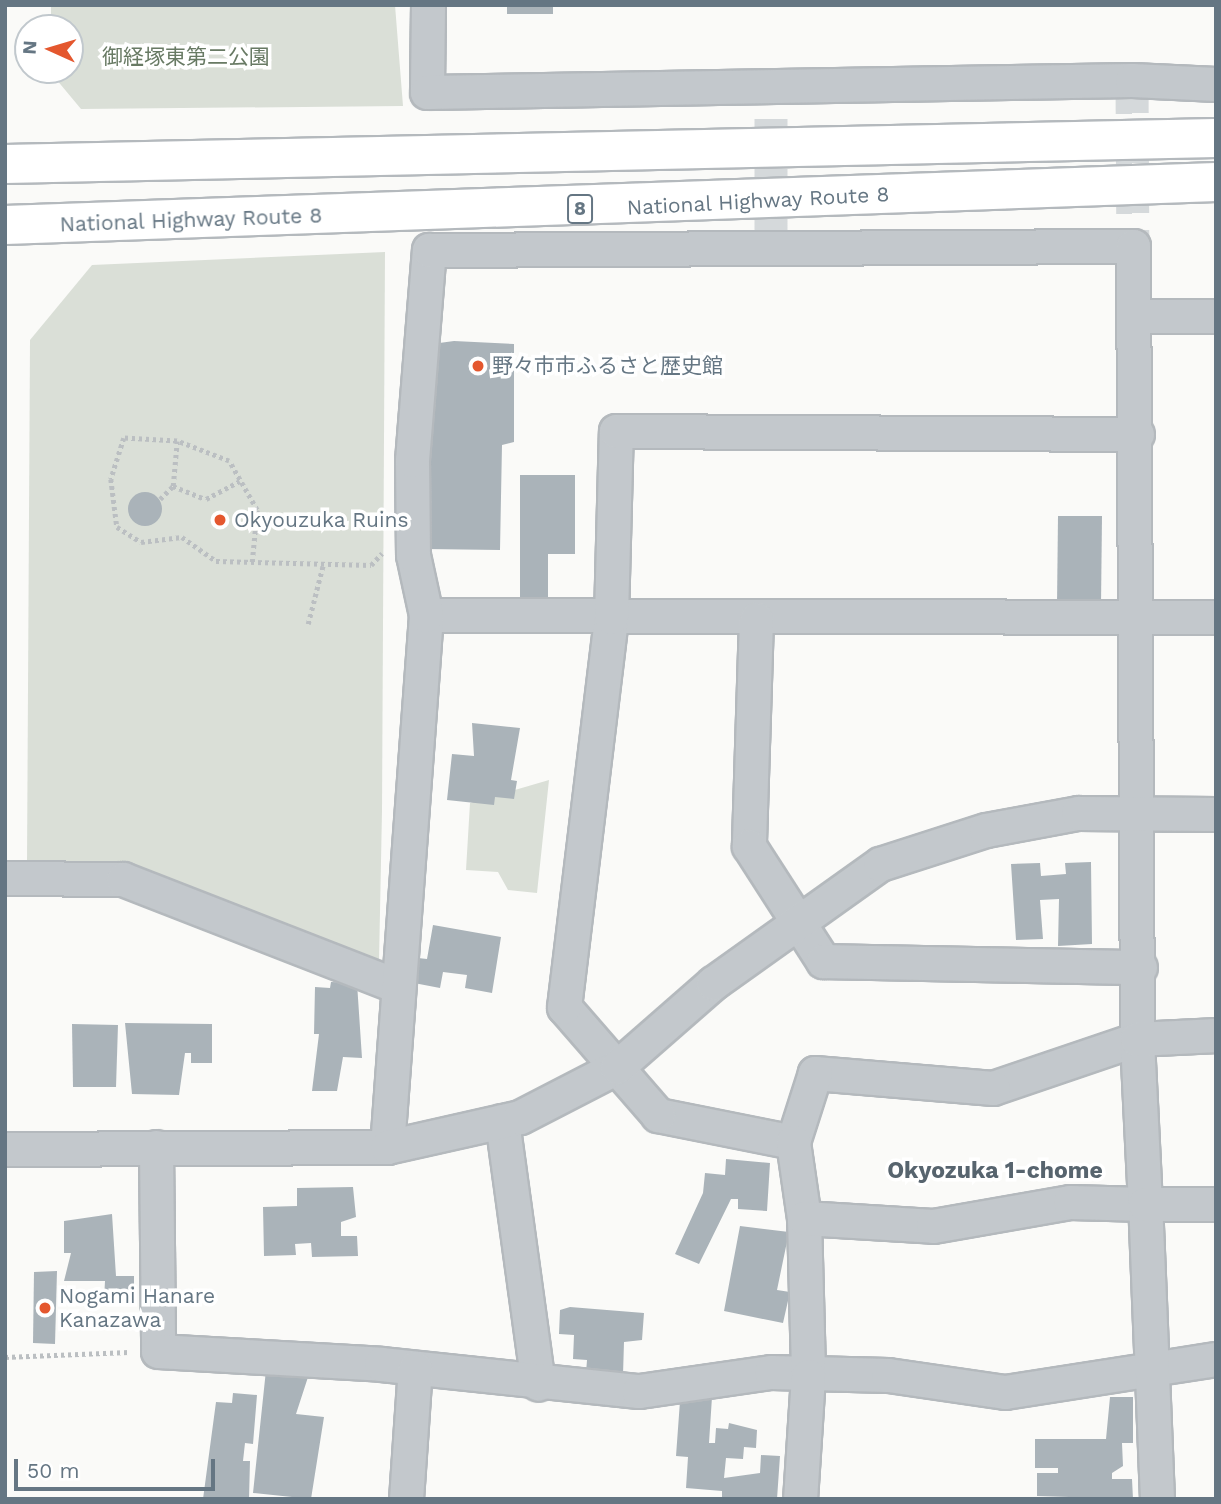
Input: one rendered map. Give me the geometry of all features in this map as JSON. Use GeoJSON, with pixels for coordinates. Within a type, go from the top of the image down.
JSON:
{"type":"FeatureCollection","features":[{"type":"Feature","properties":{"kind":"highway"},"geometry":{"type":"LineString","coordinates":[[5,164],[1216,138]]}},
{"type":"Feature","properties":{"kind":"highway","name":"National Highway Route 8"},"geometry":{"type":"LineString","coordinates":[[5,225],[564,210],[1216,182]]}},
{"type":"Feature","properties":{"kind":"street"},"geometry":{"type":"LineString","coordinates":[[428,5],[426,92],[1091,80],[1216,84]]}},
{"type":"Feature","properties":{"kind":"street"},"geometry":{"type":"LineString","coordinates":[[387,1147],[395,985],[426,615],[413,555],[412,460],[429,250],[1133,246],[1137,434],[1132,813],[1140,968],[1137,1039],[1157,1499]]}},
{"type":"Feature","properties":{"kind":"street"},"geometry":{"type":"LineString","coordinates":[[1133,316],[1216,316]]}},
{"type":"Feature","properties":{"kind":"street"},"geometry":{"type":"LineString","coordinates":[[793,1142],[658,1115],[564,1007],[611,617],[617,431],[1137,434]]}},
{"type":"Feature","properties":{"kind":"street"},"geometry":{"type":"LineString","coordinates":[[426,615],[756,620],[1216,617]]}},
{"type":"Feature","properties":{"kind":"street"},"geometry":{"type":"LineString","coordinates":[[756,620],[749,846],[793,923],[823,961],[1140,968]]}},
{"type":"Feature","properties":{"kind":"street"},"geometry":{"type":"LineString","coordinates":[[5,1149],[387,1147],[502,1121],[617,1067],[793,923],[880,864],[986,830],[1078,813],[1216,814]]}},
{"type":"Feature","properties":{"kind":"street"},"geometry":{"type":"LineString","coordinates":[[5,878],[123,879],[395,985]]}},
{"type":"Feature","properties":{"kind":"street"},"geometry":{"type":"LineString","coordinates":[[800,1499],[808,1376],[804,1218],[793,1142],[815,1073],[993,1088],[1137,1039],[1216,1035]]}},
{"type":"Feature","properties":{"kind":"street"},"geometry":{"type":"LineString","coordinates":[[502,1121],[538,1384]]}},
{"type":"Feature","properties":{"kind":"street"},"geometry":{"type":"LineString","coordinates":[[156,1147],[158,1352],[415,1368],[538,1384],[639,1391],[771,1372],[808,1376],[888,1375],[1005,1392],[1216,1359]]}},
{"type":"Feature","properties":{"kind":"street"},"geometry":{"type":"LineString","coordinates":[[804,1218],[933,1226],[1070,1202],[1216,1203]]}},
{"type":"Feature","properties":{"kind":"street"},"geometry":{"type":"LineString","coordinates":[[406,1499],[415,1368]]}},
{"type":"Feature","properties":{"kind":"path"},"geometry":{"type":"LineString","coordinates":[[252,562],[257,510],[229,461],[177,441],[124,438],[110,479],[117,527],[141,542],[182,537],[216,561],[323,565],[371,565],[382,553]]}},
{"type":"Feature","properties":{"kind":"path"},"geometry":{"type":"LineString","coordinates":[[160,499],[173,486],[177,441]]}},
{"type":"Feature","properties":{"kind":"path"},"geometry":{"type":"LineString","coordinates":[[173,486],[206,499],[240,481]]}},
{"type":"Feature","properties":{"kind":"path"},"geometry":{"type":"LineString","coordinates":[[308,624],[323,565]]}},
{"type":"Feature","properties":{"kind":"path"},"geometry":{"type":"LineString","coordinates":[[5,1357],[158,1352]]}},
{"type":"Feature","properties":{"kind":"green space","name":"御経塚東第二公園"},"geometry":{"type":"Polygon","coordinates":[[[51,5],[395,5],[403,106],[81,109],[60,84],[84,84],[84,14],[51,14],[51,5]]]}},
{"type":"Feature","properties":{"kind":"green space"},"geometry":{"type":"Polygon","coordinates":[[[385,252],[379,962],[27,864],[30,340],[92,265],[385,252]]]}},
{"type":"Feature","properties":{"kind":"green space"},"geometry":{"type":"Polygon","coordinates":[[[549,780],[537,893],[508,890],[498,872],[466,870],[470,803],[549,780]]]}},
{"type":"Feature","properties":{"kind":"building"},"geometry":{"type":"Polygon","coordinates":[[[507,5],[553,5],[553,14],[507,14],[507,5]]]}},
{"type":"Feature","properties":{"kind":"building","name":"野々市市ふるさと歴史館"},"geometry":{"type":"Polygon","coordinates":[[[454,341],[514,344],[514,442],[502,445],[500,550],[426,549],[432,344],[454,341]]]}},
{"type":"Feature","properties":{"kind":"building"},"geometry":{"type":"Polygon","coordinates":[[[520,475],[575,475],[575,554],[548,554],[548,599],[520,599],[520,475]]]}},
{"type":"Feature","properties":{"kind":"building"},"geometry":{"type":"Polygon","coordinates":[[[145,492],[157,497],[162,509],[157,521],[145,526],[133,521],[128,509],[133,497],[145,492]]]}},
{"type":"Feature","properties":{"kind":"building"},"geometry":{"type":"Polygon","coordinates":[[[1058,516],[1102,516],[1101,605],[1057,605],[1058,516]]]}},
{"type":"Feature","properties":{"kind":"building"},"geometry":{"type":"Polygon","coordinates":[[[472,723],[520,728],[511,780],[517,781],[514,799],[495,797],[494,805],[447,800],[452,754],[474,756],[472,723]]]}},
{"type":"Feature","properties":{"kind":"building"},"geometry":{"type":"Polygon","coordinates":[[[1091,862],[1092,944],[1058,946],[1059,899],[1040,900],[1043,939],[1016,940],[1011,864],[1040,863],[1041,876],[1066,874],[1065,863],[1091,862]]]}},
{"type":"Feature","properties":{"kind":"building"},"geometry":{"type":"Polygon","coordinates":[[[433,925],[501,937],[492,993],[465,988],[467,975],[443,972],[440,988],[414,983],[418,958],[427,959],[433,925]]]}},
{"type":"Feature","properties":{"kind":"building"},"geometry":{"type":"Polygon","coordinates":[[[331,982],[357,983],[362,1058],[343,1057],[337,1091],[312,1091],[319,1034],[314,1034],[315,987],[330,988],[331,982]]]}},
{"type":"Feature","properties":{"kind":"building"},"geometry":{"type":"Polygon","coordinates":[[[125,1023],[212,1024],[212,1063],[191,1063],[191,1053],[185,1053],[179,1095],[132,1094],[125,1023]]]}},
{"type":"Feature","properties":{"kind":"building"},"geometry":{"type":"Polygon","coordinates":[[[72,1024],[118,1025],[116,1087],[73,1087],[72,1024]]]}},
{"type":"Feature","properties":{"kind":"building"},"geometry":{"type":"Polygon","coordinates":[[[726,1159],[770,1163],[767,1211],[738,1209],[738,1199],[731,1199],[699,1264],[675,1254],[703,1193],[705,1173],[725,1175],[726,1159]]]}},
{"type":"Feature","properties":{"kind":"building"},"geometry":{"type":"Polygon","coordinates":[[[353,1187],[356,1217],[341,1222],[341,1236],[357,1236],[358,1256],[312,1257],[311,1243],[295,1244],[296,1255],[264,1256],[263,1207],[297,1206],[297,1188],[353,1187]]]}},
{"type":"Feature","properties":{"kind":"building"},"geometry":{"type":"Polygon","coordinates":[[[112,1214],[116,1276],[134,1276],[134,1299],[104,1299],[105,1281],[64,1281],[71,1253],[64,1253],[64,1221],[112,1214]]]}},
{"type":"Feature","properties":{"kind":"building"},"geometry":{"type":"Polygon","coordinates":[[[740,1226],[789,1232],[777,1290],[790,1292],[783,1323],[724,1311],[740,1226]]]}},
{"type":"Feature","properties":{"kind":"building","name":"Nogami Hanare Kanazawa"},"geometry":{"type":"Polygon","coordinates":[[[57,1271],[55,1344],[33,1343],[34,1272],[57,1271]]]}},
{"type":"Feature","properties":{"kind":"building"},"geometry":{"type":"Polygon","coordinates":[[[570,1307],[644,1313],[642,1340],[624,1342],[623,1375],[586,1373],[587,1360],[573,1359],[574,1335],[559,1334],[560,1310],[570,1307]]]}},
{"type":"Feature","properties":{"kind":"building"},"geometry":{"type":"Polygon","coordinates":[[[266,1370],[309,1374],[296,1414],[324,1417],[311,1499],[253,1493],[266,1370]]]}},
{"type":"Feature","properties":{"kind":"building"},"geometry":{"type":"Polygon","coordinates":[[[233,1393],[257,1395],[253,1444],[245,1443],[243,1461],[250,1461],[249,1499],[203,1499],[216,1402],[232,1403],[233,1393]]]}},
{"type":"Feature","properties":{"kind":"building"},"geometry":{"type":"Polygon","coordinates":[[[697,1396],[712,1397],[709,1443],[715,1443],[716,1428],[728,1429],[729,1423],[757,1430],[756,1448],[744,1447],[743,1459],[726,1458],[724,1478],[760,1473],[761,1455],[780,1456],[777,1499],[722,1499],[722,1491],[686,1488],[688,1457],[676,1456],[680,1401],[697,1402],[697,1396]]]}},
{"type":"Feature","properties":{"kind":"building"},"geometry":{"type":"Polygon","coordinates":[[[1110,1397],[1133,1397],[1133,1443],[1122,1443],[1123,1466],[1112,1473],[1112,1479],[1132,1479],[1133,1499],[1037,1496],[1037,1473],[1058,1473],[1058,1468],[1035,1468],[1035,1439],[1106,1439],[1110,1397]]]}},
{"type":"Feature","properties":{"kind":"tunnel"},"geometry":{"type":"LineString","coordinates":[[1132,80],[1133,246]]}},
{"type":"Feature","properties":{"kind":"tunnel"},"geometry":{"type":"LineString","coordinates":[[771,84],[771,252]]}},
{"type":"Feature","properties":{"kind":"place","name":"野々市市ふるさと歴史館"},"geometry":{"type":"Point","coordinates":[478,366]}},
{"type":"Feature","properties":{"kind":"place","name":"Okyouzuka Ruins"},"geometry":{"type":"Point","coordinates":[220,520]}},
{"type":"Feature","properties":{"kind":"place","name":"Nogami Hanare Kanazawa"},"geometry":{"type":"Point","coordinates":[45,1308]}},
{"type":"Feature","properties":{"kind":"district","name":"Okyozuka 1-chome"},"geometry":{"type":"Point","coordinates":[995,1171]}}]}
